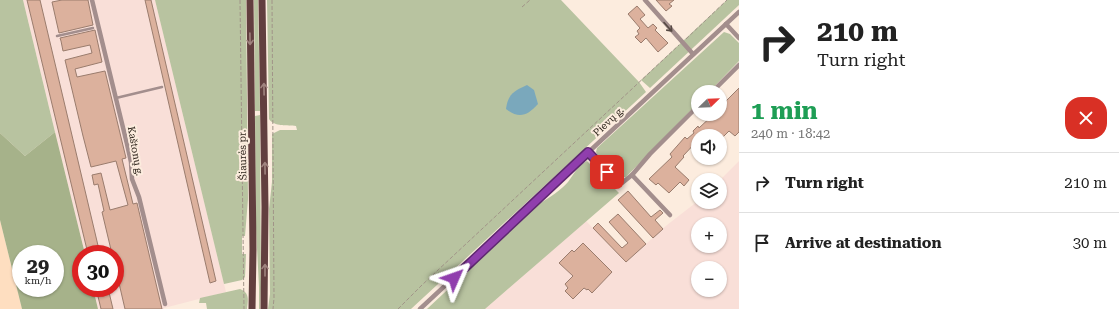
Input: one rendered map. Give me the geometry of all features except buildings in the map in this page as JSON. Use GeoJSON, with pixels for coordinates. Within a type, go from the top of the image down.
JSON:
{"type":"FeatureCollection","features":[{"type":"Feature","properties":{"kind":"main road","name":"Šiaurės pr."},"geometry":{"type":"LineString","coordinates":[[250,0],[253,227],[252,309]]}},
{"type":"Feature","properties":{"kind":"main road"},"geometry":{"type":"LineString","coordinates":[[262,0],[265,207],[264,309]]}},
{"type":"Feature","properties":{"kind":"street","name":"Kaštonų g."},"geometry":{"type":"LineString","coordinates":[[92,0],[131,162],[132,179],[140,197],[165,304]]}},
{"type":"Feature","properties":{"kind":"street"},"geometry":{"type":"LineString","coordinates":[[644,0],[692,54]]}},
{"type":"Feature","properties":{"kind":"street","name":"Pievų g."},"geometry":{"type":"LineString","coordinates":[[420,309],[692,54],[739,12]]}},
{"type":"Feature","properties":{"kind":"street"},"geometry":{"type":"LineString","coordinates":[[726,24],[739,38]]}},
{"type":"Feature","properties":{"kind":"street"},"geometry":{"type":"LineString","coordinates":[[719,85],[739,64]]}},
{"type":"Feature","properties":{"kind":"street"},"geometry":{"type":"LineString","coordinates":[[588,152],[616,182],[622,183],[632,175],[650,154],[691,113]]}},
{"type":"Feature","properties":{"kind":"street"},"geometry":{"type":"LineString","coordinates":[[632,175],[670,215]]}},
{"type":"Feature","properties":{"kind":"lane"},"geometry":{"type":"LineString","coordinates":[[57,36],[93,28]]}},
{"type":"Feature","properties":{"kind":"lane"},"geometry":{"type":"LineString","coordinates":[[116,98],[162,87]]}},
{"type":"Feature","properties":{"kind":"path"},"geometry":{"type":"LineString","coordinates":[[240,0],[244,309]]}},
{"type":"Feature","properties":{"kind":"path"},"geometry":{"type":"LineString","coordinates":[[272,0],[274,195],[273,309]]}},
{"type":"Feature","properties":{"kind":"path"},"geometry":{"type":"LineString","coordinates":[[522,7],[530,0]]}},
{"type":"Feature","properties":{"kind":"path"},"geometry":{"type":"LineString","coordinates":[[398,309],[727,0]]}},
{"type":"Feature","properties":{"kind":"shaded area"},"geometry":{"type":"Polygon","coordinates":[[[23,0],[155,0],[226,292],[164,309],[98,309],[95,297],[124,297],[124,245],[83,245],[23,0]]]}},
{"type":"Feature","properties":{"kind":"shaded area"},"geometry":{"type":"Polygon","coordinates":[[[739,161],[739,309],[485,309],[586,221],[626,262],[667,225],[691,206],[691,209],[727,209],[727,173],[739,161]]]}},
{"type":"Feature","properties":{"kind":"shaded area"},"geometry":{"type":"Polygon","coordinates":[[[0,220],[12,269],[12,297],[19,297],[22,309],[0,309],[0,220]]]}},
{"type":"Feature","properties":{"kind":"green space"},"geometry":{"type":"Polygon","coordinates":[[[0,0],[23,0],[55,132],[25,156],[0,133],[0,0]]]}},
{"type":"Feature","properties":{"kind":"green space"},"geometry":{"type":"Polygon","coordinates":[[[155,0],[246,0],[248,199],[245,236],[242,236],[242,254],[246,254],[245,277],[242,280],[224,284],[155,0]]]}},
{"type":"Feature","properties":{"kind":"green space"},"geometry":{"type":"Polygon","coordinates":[[[254,0],[258,0],[260,111],[255,111],[254,0]]]}},
{"type":"Feature","properties":{"kind":"green space"},"geometry":{"type":"Polygon","coordinates":[[[267,0],[561,0],[639,82],[646,92],[411,309],[268,309],[270,294],[269,209],[272,182],[272,134],[280,130],[297,130],[296,126],[274,123],[269,119],[267,0]]]}},
{"type":"Feature","properties":{"kind":"green space"},"geometry":{"type":"Polygon","coordinates":[[[727,0],[739,0],[739,5],[650,88],[641,80],[727,0]]]}},
{"type":"Feature","properties":{"kind":"green space"},"geometry":{"type":"Polygon","coordinates":[[[724,32],[730,34],[739,43],[739,61],[716,85],[691,85],[691,110],[626,177],[618,177],[598,156],[596,152],[597,148],[724,32]]]}},
{"type":"Feature","properties":{"kind":"green space"},"geometry":{"type":"Polygon","coordinates":[[[260,115],[261,288],[259,309],[256,228],[255,116],[260,115]]]}},
{"type":"Feature","properties":{"kind":"green space"},"geometry":{"type":"Polygon","coordinates":[[[55,132],[83,245],[72,245],[72,297],[95,297],[98,309],[22,309],[19,297],[64,297],[64,245],[12,245],[12,269],[0,220],[0,133],[25,156],[55,132]]]}},
{"type":"Feature","properties":{"kind":"green space"},"geometry":{"type":"Polygon","coordinates":[[[587,161],[619,193],[485,309],[427,309],[540,203],[555,194],[565,185],[579,167],[587,161]]]}},
{"type":"Feature","properties":{"kind":"green space"},"geometry":{"type":"Polygon","coordinates":[[[240,289],[247,295],[247,309],[207,309],[206,303],[199,303],[200,298],[240,289]]]}},
{"type":"Feature","properties":{"kind":"water"},"geometry":{"type":"Polygon","coordinates":[[[527,85],[534,90],[538,104],[523,115],[515,114],[506,109],[510,96],[527,85]]]}},
{"type":"Feature","properties":{"kind":"route"},"geometry":{"type":"LineString","coordinates":[[454,278],[588,152],[607,172]]}}]}
